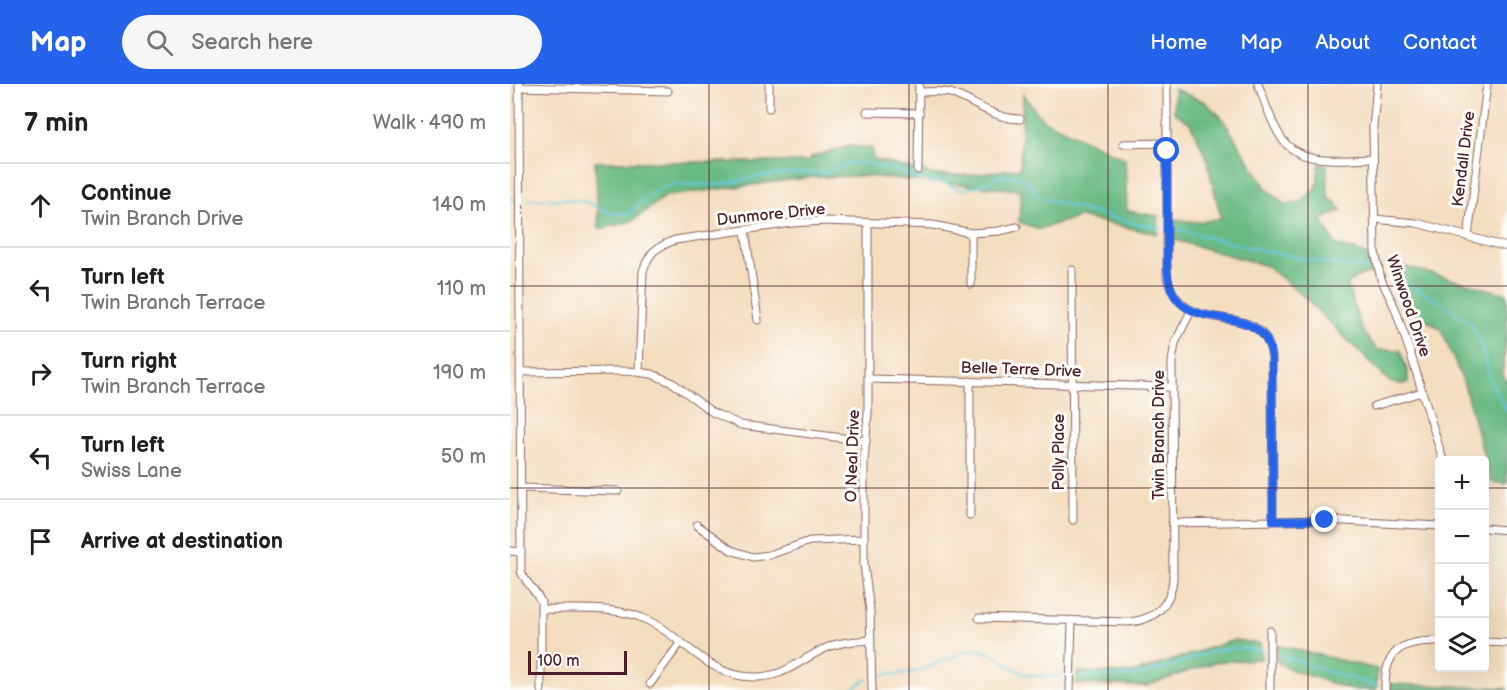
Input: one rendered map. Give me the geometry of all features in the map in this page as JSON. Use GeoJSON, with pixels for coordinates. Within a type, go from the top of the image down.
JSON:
{"type":"FeatureCollection","features":[{"type":"Feature","properties":{"kind":"street"},"geometry":{"type":"LineString","coordinates":[[769,84],[770,108]]}},
{"type":"Feature","properties":{"kind":"street"},"geometry":{"type":"LineString","coordinates":[[1167,84],[1167,277],[1176,298],[1191,311],[1250,324],[1268,341],[1272,357],[1273,521]]}},
{"type":"Feature","properties":{"kind":"street"},"geometry":{"type":"LineString","coordinates":[[1258,84],[1279,134],[1288,146],[1298,153],[1316,158],[1373,158]]}},
{"type":"Feature","properties":{"kind":"street","name":"Winwood Drive"},"geometry":{"type":"LineString","coordinates":[[1377,84],[1373,158],[1375,252],[1379,271],[1401,326],[1442,456]]}},
{"type":"Feature","properties":{"kind":"street","name":"Kendall Drive"},"geometry":{"type":"LineString","coordinates":[[1468,237],[1487,84]]}},
{"type":"Feature","properties":{"kind":"street"},"geometry":{"type":"LineString","coordinates":[[541,690],[542,609],[539,597],[522,575],[521,552],[519,85],[668,91]]}},
{"type":"Feature","properties":{"kind":"street"},"geometry":{"type":"LineString","coordinates":[[918,170],[919,88],[951,92],[990,113],[1009,118],[1020,118]]}},
{"type":"Feature","properties":{"kind":"street"},"geometry":{"type":"LineString","coordinates":[[510,102],[519,102]]}},
{"type":"Feature","properties":{"kind":"street"},"geometry":{"type":"LineString","coordinates":[[867,112],[919,113]]}},
{"type":"Feature","properties":{"kind":"street"},"geometry":{"type":"LineString","coordinates":[[1124,144],[1166,144]]}},
{"type":"Feature","properties":{"kind":"street"},"geometry":{"type":"LineString","coordinates":[[1374,219],[1411,222],[1507,247]]}},
{"type":"Feature","properties":{"kind":"street","name":"Dunmore Drive"},"geometry":{"type":"LineString","coordinates":[[639,372],[643,271],[648,258],[657,247],[675,240],[803,223],[868,222],[933,225],[971,233],[1017,227]]}},
{"type":"Feature","properties":{"kind":"street","name":"O Neal Drive"},"geometry":{"type":"LineString","coordinates":[[868,222],[868,414],[864,539],[872,690]]}},
{"type":"Feature","properties":{"kind":"street"},"geometry":{"type":"LineString","coordinates":[[745,230],[758,320]]}},
{"type":"Feature","properties":{"kind":"street"},"geometry":{"type":"LineString","coordinates":[[971,233],[971,284]]}},
{"type":"Feature","properties":{"kind":"street","name":"Polly Place"},"geometry":{"type":"LineString","coordinates":[[1072,270],[1073,520]]}},
{"type":"Feature","properties":{"kind":"street","name":"Twin Branch Drive"},"geometry":{"type":"LineString","coordinates":[[979,618],[1138,622],[1158,613],[1168,600],[1173,586],[1173,351],[1191,311]]}},
{"type":"Feature","properties":{"kind":"street"},"geometry":{"type":"LineString","coordinates":[[521,372],[639,372],[663,378],[711,412],[741,425],[866,441]]}},
{"type":"Feature","properties":{"kind":"street","name":"Belle Terre Drive"},"geometry":{"type":"LineString","coordinates":[[868,378],[1172,387]]}},
{"type":"Feature","properties":{"kind":"street"},"geometry":{"type":"LineString","coordinates":[[970,381],[970,515]]}},
{"type":"Feature","properties":{"kind":"street"},"geometry":{"type":"LineString","coordinates":[[1374,406],[1422,392]]}},
{"type":"Feature","properties":{"kind":"street"},"geometry":{"type":"LineString","coordinates":[[521,488],[618,491]]}},
{"type":"Feature","properties":{"kind":"street"},"geometry":{"type":"LineString","coordinates":[[1173,523],[1345,520],[1435,526]]}},
{"type":"Feature","properties":{"kind":"street"},"geometry":{"type":"LineString","coordinates":[[696,525],[731,550],[753,557],[769,555],[810,541],[864,539]]}},
{"type":"Feature","properties":{"kind":"street"},"geometry":{"type":"LineString","coordinates":[[1489,528],[1507,530]]}},
{"type":"Feature","properties":{"kind":"street"},"geometry":{"type":"LineString","coordinates":[[510,551],[521,552]]}},
{"type":"Feature","properties":{"kind":"street"},"geometry":{"type":"LineString","coordinates":[[542,609],[628,613],[658,625],[721,670],[742,676],[762,677],[786,671],[831,646],[871,640]]}},
{"type":"Feature","properties":{"kind":"street"},"geometry":{"type":"LineString","coordinates":[[1070,690],[1072,621]]}},
{"type":"Feature","properties":{"kind":"street"},"geometry":{"type":"LineString","coordinates":[[1270,631],[1270,690]]}},
{"type":"Feature","properties":{"kind":"street"},"geometry":{"type":"LineString","coordinates":[[1384,690],[1387,664],[1393,653],[1416,641],[1435,641]]}},
{"type":"Feature","properties":{"kind":"street"},"geometry":{"type":"LineString","coordinates":[[650,684],[681,642]]}},
{"type":"Feature","properties":{"kind":"street"},"geometry":{"type":"LineString","coordinates":[[1489,642],[1507,643]]}},
{"type":"Feature","properties":{"kind":"green space"},"geometry":{"type":"Polygon","coordinates":[[[1174,89],[1205,102],[1222,118],[1266,188],[1284,204],[1301,202],[1317,187],[1319,165],[1327,165],[1328,198],[1341,210],[1321,220],[1336,245],[1366,254],[1371,274],[1356,277],[1347,285],[1362,330],[1377,350],[1400,350],[1408,373],[1408,382],[1391,383],[1299,292],[1267,266],[1175,240],[1176,220],[1201,222],[1221,218],[1206,156],[1190,123],[1174,112],[1174,89]]]}},
{"type":"Feature","properties":{"kind":"green space"},"geometry":{"type":"Polygon","coordinates":[[[1023,94],[1043,120],[1125,159],[1127,211],[1158,216],[1157,234],[1079,217],[1039,229],[1019,222],[1021,190],[865,176],[814,177],[666,196],[632,221],[599,229],[595,162],[807,162],[812,157],[849,146],[872,148],[873,159],[935,175],[971,175],[1020,168],[1023,94]]]}},
{"type":"Feature","properties":{"kind":"green space"},"geometry":{"type":"Polygon","coordinates":[[[1392,263],[1507,294],[1507,332],[1502,373],[1507,382],[1507,484],[1491,482],[1489,456],[1484,456],[1464,384],[1441,329],[1399,302],[1392,263]]]}},
{"type":"Feature","properties":{"kind":"green space"},"geometry":{"type":"Polygon","coordinates":[[[1234,640],[1260,644],[1261,659],[1215,662],[1146,686],[1076,684],[1077,672],[1133,673],[1234,640]]]}},
{"type":"Feature","properties":{"kind":"green space"},"geometry":{"type":"Polygon","coordinates":[[[1277,645],[1377,669],[1376,690],[1352,690],[1293,670],[1277,662],[1277,645]]]}},
{"type":"Feature","properties":{"kind":"green space"},"geometry":{"type":"Polygon","coordinates":[[[1388,684],[1507,688],[1507,690],[1388,690],[1388,684]]]}},
{"type":"Feature","properties":{"kind":"waterway"},"geometry":{"type":"LineString","coordinates":[[529,199],[575,200],[589,203],[614,214],[630,213],[656,190],[675,184],[719,185],[760,176],[829,173],[844,165],[859,162],[895,170],[920,180],[942,182],[960,190],[979,186],[1000,176],[1012,176],[1027,181],[1040,198],[1160,228]]}},
{"type":"Feature","properties":{"kind":"waterway"},"geometry":{"type":"LineString","coordinates":[[510,199],[515,199]]}},
{"type":"Feature","properties":{"kind":"waterway"},"geometry":{"type":"LineString","coordinates":[[1174,228],[1271,252],[1369,269]]}},
{"type":"Feature","properties":{"kind":"waterway"},"geometry":{"type":"LineString","coordinates":[[1394,276],[1471,323],[1481,345],[1491,382],[1507,412]]}},
{"type":"Feature","properties":{"kind":"waterway"},"geometry":{"type":"LineString","coordinates":[[1081,676],[1142,674],[1214,651],[1229,649],[1263,651]]}},
{"type":"Feature","properties":{"kind":"waterway"},"geometry":{"type":"LineString","coordinates":[[881,675],[918,671],[958,654],[974,650],[992,654],[1025,674],[1062,675]]}},
{"type":"Feature","properties":{"kind":"waterway"},"geometry":{"type":"LineString","coordinates":[[1278,654],[1378,686]]}},
{"type":"Feature","properties":{"kind":"waterway"},"geometry":{"type":"LineString","coordinates":[[851,690],[867,679]]}},
{"type":"Feature","properties":{"kind":"route"},"geometry":{"type":"LineString","coordinates":[[1167,151],[1167,277],[1169,285],[1176,298],[1191,311],[1250,324],[1268,341],[1272,357],[1273,521],[1325,520]]}}]}
